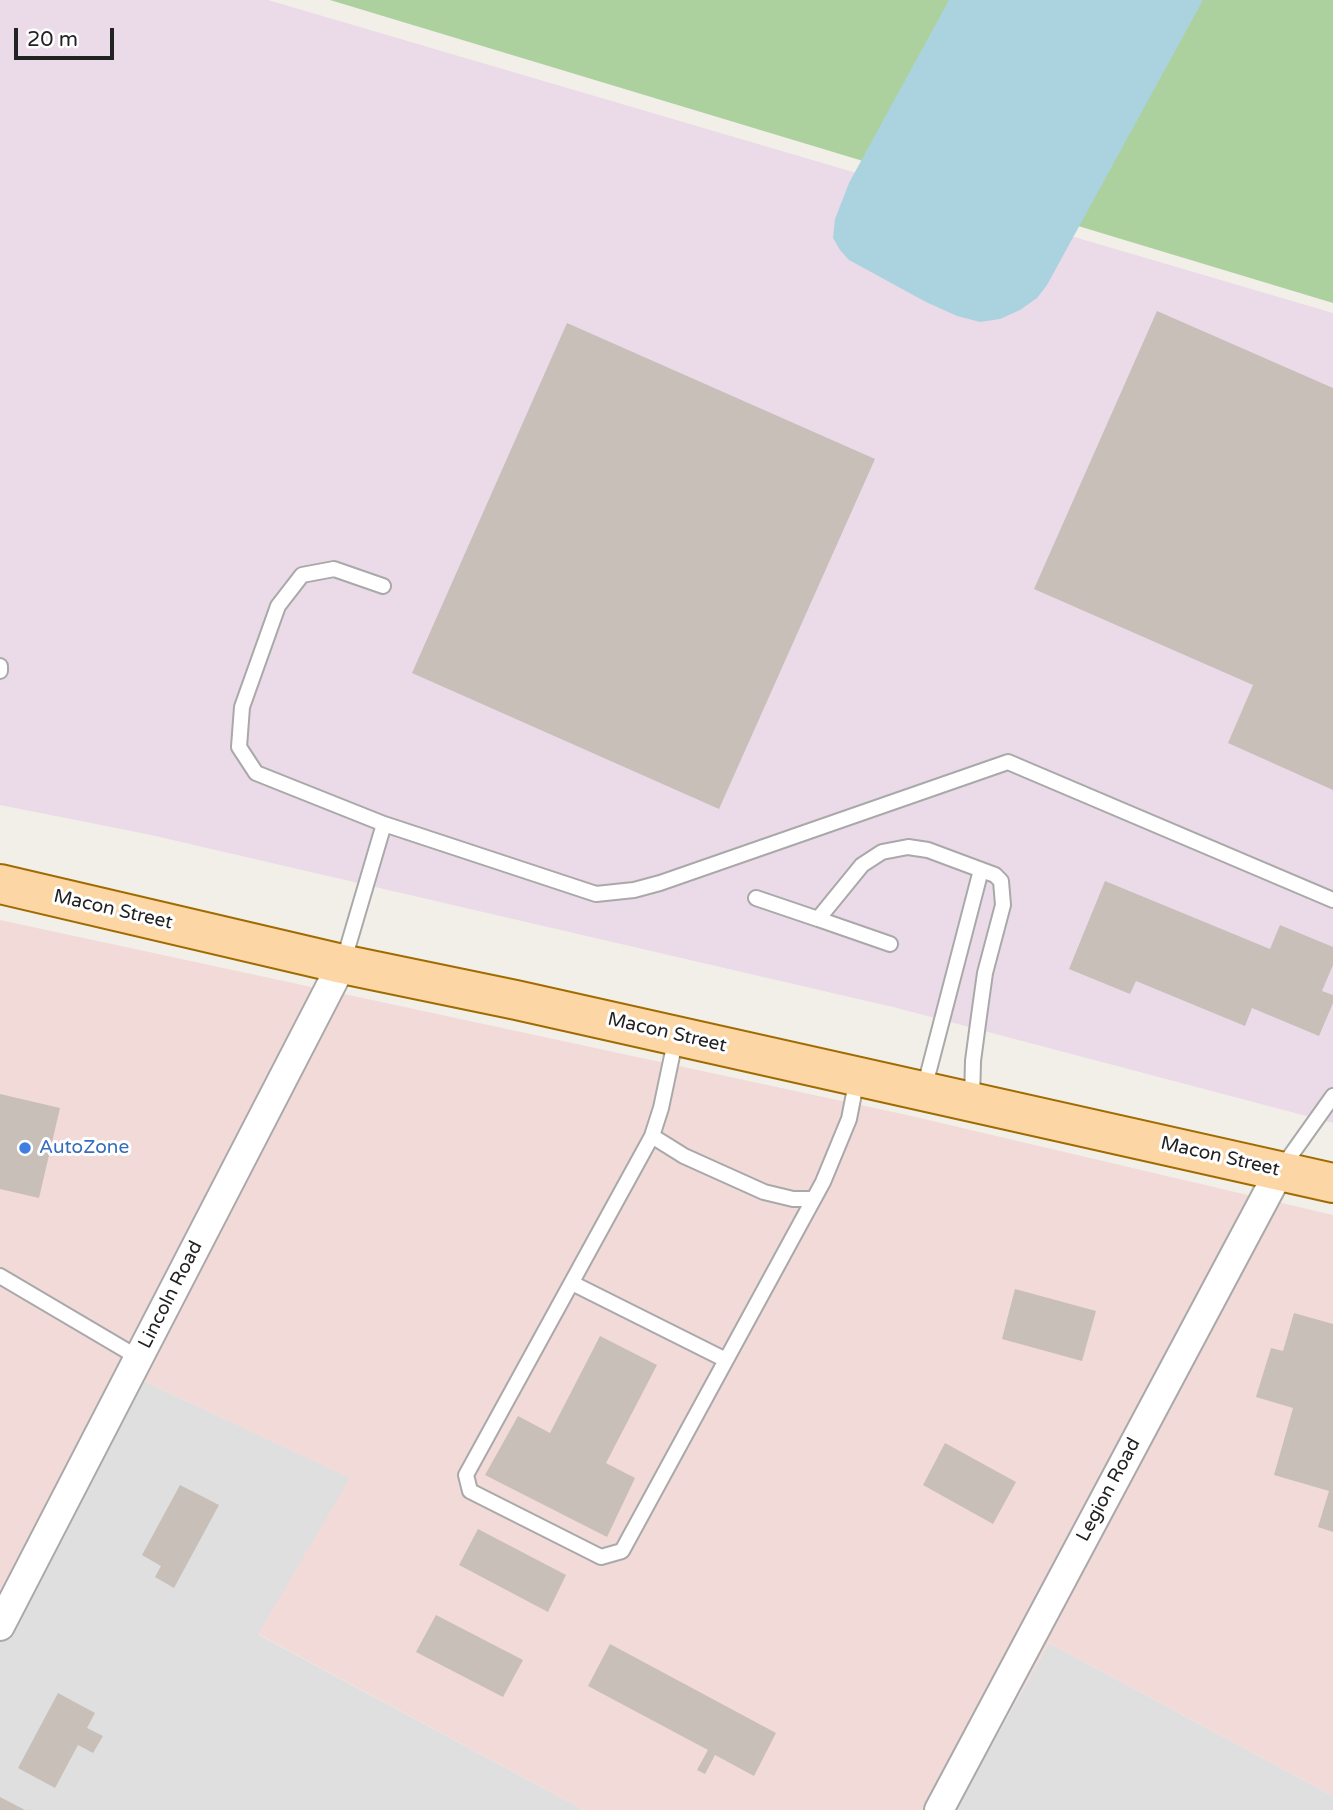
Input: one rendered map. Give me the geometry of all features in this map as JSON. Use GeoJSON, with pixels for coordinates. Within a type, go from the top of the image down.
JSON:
{"type":"FeatureCollection","features":[{"type":"Feature","properties":{"kind":"main road","name":"Macon Street"},"geometry":{"type":"LineString","coordinates":[[0,884],[342,964],[677,1035],[1333,1183]]}},
{"type":"Feature","properties":{"kind":"street","name":"Lincoln Road"},"geometry":{"type":"LineString","coordinates":[[0,1626],[342,964]]}},
{"type":"Feature","properties":{"kind":"street","name":"Legion Road"},"geometry":{"type":"LineString","coordinates":[[939,1810],[1280,1170]]}},
{"type":"Feature","properties":{"kind":"lane"},"geometry":{"type":"LineString","coordinates":[[383,586],[334,569],[302,575],[278,606],[242,707],[239,747],[256,773],[384,824],[596,894],[634,890],[660,883],[1008,762],[1333,900]]}},
{"type":"Feature","properties":{"kind":"lane"},"geometry":{"type":"LineString","coordinates":[[342,964],[384,824]]}},
{"type":"Feature","properties":{"kind":"lane"},"geometry":{"type":"LineString","coordinates":[[818,919],[862,865],[893,849],[915,847],[995,875],[1002,881],[1003,905],[985,973],[973,1061],[972,1102]]}},
{"type":"Feature","properties":{"kind":"lane"},"geometry":{"type":"LineString","coordinates":[[924,1091],[981,870]]}},
{"type":"Feature","properties":{"kind":"lane"},"geometry":{"type":"LineString","coordinates":[[756,898],[891,944]]}},
{"type":"Feature","properties":{"kind":"lane"},"geometry":{"type":"LineString","coordinates":[[677,1035],[652,1136],[466,1475],[470,1491],[601,1558],[622,1551],[824,1182],[849,1119],[858,1076]]}},
{"type":"Feature","properties":{"kind":"lane"},"geometry":{"type":"LineString","coordinates":[[1280,1170],[1333,1096]]}},
{"type":"Feature","properties":{"kind":"lane"},"geometry":{"type":"LineString","coordinates":[[652,1136],[684,1156],[764,1192],[793,1199],[813,1199]]}},
{"type":"Feature","properties":{"kind":"lane"},"geometry":{"type":"LineString","coordinates":[[0,1276],[138,1358]]}},
{"type":"Feature","properties":{"kind":"lane"},"geometry":{"type":"LineString","coordinates":[[572,1283],[726,1360]]}},
{"type":"Feature","properties":{"kind":"shaded area"},"geometry":{"type":"Polygon","coordinates":[[[0,0],[268,0],[1333,313],[1333,1123],[897,1008],[151,835],[0,805],[0,0]]]}},
{"type":"Feature","properties":{"kind":"shaded area"},"geometry":{"type":"Polygon","coordinates":[[[0,920],[907,1115],[1333,1215],[1333,1796],[1049,1643],[954,1810],[584,1810],[258,1634],[350,1478],[120,1370],[0,1599],[0,920]]]}},
{"type":"Feature","properties":{"kind":"shaded area"},"geometry":{"type":"Polygon","coordinates":[[[120,1370],[351,1478],[259,1635],[584,1810],[0,1810],[0,1599],[120,1370]]]}},
{"type":"Feature","properties":{"kind":"shaded area"},"geometry":{"type":"Polygon","coordinates":[[[1049,1643],[1333,1796],[1333,1810],[955,1810],[1049,1643]]]}},
{"type":"Feature","properties":{"kind":"green space"},"geometry":{"type":"Polygon","coordinates":[[[330,0],[1333,0],[1333,303],[330,0]]]}},
{"type":"Feature","properties":{"kind":"water"},"geometry":{"type":"Polygon","coordinates":[[[949,0],[1203,0],[1047,285],[1037,298],[1020,310],[1000,319],[980,322],[957,316],[926,302],[849,260],[833,238],[835,219],[849,183],[949,0]]]}},
{"type":"Feature","properties":{"kind":"building"},"geometry":{"type":"Polygon","coordinates":[[[1157,311],[1333,388],[1333,790],[1228,743],[1253,685],[1034,589],[1157,311]]]}},
{"type":"Feature","properties":{"kind":"building"},"geometry":{"type":"Polygon","coordinates":[[[567,323],[875,459],[719,809],[412,673],[567,323]]]}},
{"type":"Feature","properties":{"kind":"building"},"geometry":{"type":"Polygon","coordinates":[[[1105,881],[1270,949],[1280,925],[1333,947],[1333,965],[1322,991],[1333,995],[1333,1003],[1319,1036],[1252,1008],[1245,1026],[1136,981],[1130,994],[1069,969],[1105,881]]]}},
{"type":"Feature","properties":{"kind":"building","name":"AutoZone"},"geometry":{"type":"Polygon","coordinates":[[[0,1094],[60,1108],[39,1198],[0,1189],[0,1094]]]}},
{"type":"Feature","properties":{"kind":"building"},"geometry":{"type":"Polygon","coordinates":[[[1015,1289],[1096,1311],[1082,1361],[1002,1339],[1015,1289]]]}},
{"type":"Feature","properties":{"kind":"building"},"geometry":{"type":"Polygon","coordinates":[[[1294,1313],[1333,1324],[1333,1532],[1318,1527],[1329,1491],[1274,1475],[1293,1408],[1256,1397],[1271,1348],[1283,1351],[1294,1313]]]}},
{"type":"Feature","properties":{"kind":"building"},"geometry":{"type":"Polygon","coordinates":[[[600,1336],[657,1365],[606,1463],[635,1478],[607,1537],[485,1475],[518,1416],[550,1433],[600,1336]]]}},
{"type":"Feature","properties":{"kind":"building"},"geometry":{"type":"Polygon","coordinates":[[[945,1443],[1016,1482],[993,1524],[923,1485],[945,1443]]]}},
{"type":"Feature","properties":{"kind":"building"},"geometry":{"type":"Polygon","coordinates":[[[180,1485],[219,1505],[174,1588],[155,1577],[161,1566],[142,1555],[180,1485]]]}},
{"type":"Feature","properties":{"kind":"building"},"geometry":{"type":"Polygon","coordinates":[[[478,1529],[566,1575],[548,1612],[459,1565],[478,1529]]]}},
{"type":"Feature","properties":{"kind":"building"},"geometry":{"type":"Polygon","coordinates":[[[436,1615],[523,1660],[503,1697],[416,1652],[436,1615]]]}},
{"type":"Feature","properties":{"kind":"building"},"geometry":{"type":"Polygon","coordinates":[[[610,1644],[776,1733],[754,1776],[715,1755],[705,1774],[697,1770],[708,1750],[588,1686],[610,1644]]]}},
{"type":"Feature","properties":{"kind":"building"},"geometry":{"type":"Polygon","coordinates":[[[58,1693],[95,1713],[87,1728],[103,1736],[93,1753],[78,1745],[55,1788],[18,1768],[58,1693]]]}},
{"type":"Feature","properties":{"kind":"building"},"geometry":{"type":"Polygon","coordinates":[[[0,1797],[25,1810],[0,1810],[0,1797]]]}},
{"type":"Feature","properties":{"kind":"place","name":"AutoZone"},"geometry":{"type":"Point","coordinates":[25,1148]}}]}
